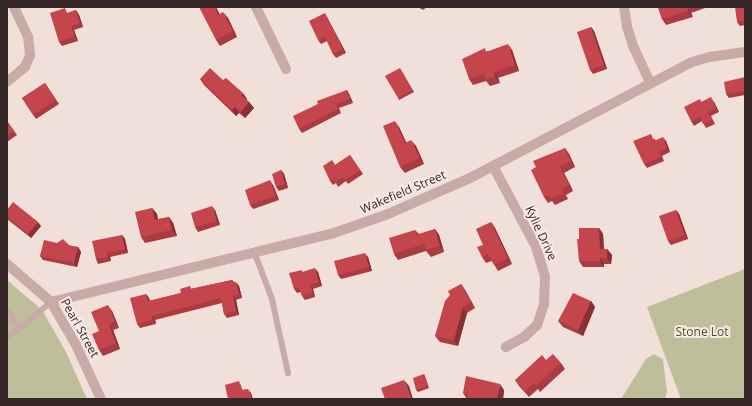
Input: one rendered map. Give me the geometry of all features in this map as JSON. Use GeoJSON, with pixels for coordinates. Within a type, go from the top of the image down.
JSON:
{"type":"FeatureCollection","features":[{"type":"Feature","properties":{"kind":"street"},"geometry":{"type":"LineString","coordinates":[[7,82],[25,67],[30,56],[28,37],[14,7]]}},
{"type":"Feature","properties":{"kind":"street"},"geometry":{"type":"LineString","coordinates":[[256,7],[286,68]]}},
{"type":"Feature","properties":{"kind":"street"},"geometry":{"type":"LineString","coordinates":[[624,7],[632,41],[650,82]]}},
{"type":"Feature","properties":{"kind":"street","name":"Wakefield Street"},"geometry":{"type":"LineString","coordinates":[[51,302],[113,285],[255,254],[331,234],[388,214],[493,166],[650,82],[700,59],[745,52]]}},
{"type":"Feature","properties":{"kind":"street","name":"Kylie Drive"},"geometry":{"type":"LineString","coordinates":[[493,166],[536,247],[545,277],[544,304],[537,325],[524,338],[506,347]]}},
{"type":"Feature","properties":{"kind":"street","name":"Pearl Street"},"geometry":{"type":"LineString","coordinates":[[7,264],[51,302],[75,344],[101,399]]}},
{"type":"Feature","properties":{"kind":"lane"},"geometry":{"type":"LineString","coordinates":[[255,254],[272,299],[288,373]]}},
{"type":"Feature","properties":{"kind":"lane"},"geometry":{"type":"LineString","coordinates":[[7,337],[51,302]]}},
{"type":"Feature","properties":{"kind":"lane"},"geometry":{"type":"LineString","coordinates":[[7,310],[20,328]]}},
{"type":"Feature","properties":{"kind":"green space","name":"Stone Lot"},"geometry":{"type":"Polygon","coordinates":[[[745,269],[745,399],[681,399],[647,307],[745,269]]]}},
{"type":"Feature","properties":{"kind":"green space"},"geometry":{"type":"Polygon","coordinates":[[[7,280],[42,310],[66,352],[87,399],[7,399],[7,280]]]}},
{"type":"Feature","properties":{"kind":"green space"},"geometry":{"type":"Polygon","coordinates":[[[654,354],[663,359],[667,392],[665,399],[621,399],[646,359],[654,354]]]}},
{"type":"Feature","properties":{"kind":"building"},"geometry":{"type":"Polygon","coordinates":[[[199,7],[215,7],[218,15],[223,12],[233,31],[216,40],[199,7]]]}},
{"type":"Feature","properties":{"kind":"building"},"geometry":{"type":"Polygon","coordinates":[[[658,7],[687,7],[688,11],[662,19],[658,7]]]}},
{"type":"Feature","properties":{"kind":"building"},"geometry":{"type":"Polygon","coordinates":[[[735,7],[745,7],[745,20],[737,22],[735,7]]]}},
{"type":"Feature","properties":{"kind":"building"},"geometry":{"type":"Polygon","coordinates":[[[65,8],[67,13],[76,10],[80,23],[71,26],[75,36],[59,42],[50,13],[65,8]]]}},
{"type":"Feature","properties":{"kind":"building"},"geometry":{"type":"Polygon","coordinates":[[[325,13],[343,49],[333,54],[325,37],[318,40],[309,21],[325,13]]]}},
{"type":"Feature","properties":{"kind":"building"},"geometry":{"type":"Polygon","coordinates":[[[591,27],[604,65],[590,70],[577,32],[591,27]]]}},
{"type":"Feature","properties":{"kind":"building"},"geometry":{"type":"Polygon","coordinates":[[[508,44],[515,65],[494,72],[495,77],[486,80],[484,74],[469,79],[462,59],[485,48],[486,52],[508,44]]]}},
{"type":"Feature","properties":{"kind":"building"},"geometry":{"type":"Polygon","coordinates":[[[210,68],[223,80],[226,78],[243,93],[241,95],[249,102],[241,112],[235,107],[232,110],[200,79],[210,68]]]}},
{"type":"Feature","properties":{"kind":"building"},"geometry":{"type":"Polygon","coordinates":[[[400,68],[412,90],[398,98],[385,76],[400,68]]]}},
{"type":"Feature","properties":{"kind":"building"},"geometry":{"type":"Polygon","coordinates":[[[745,77],[745,91],[726,94],[724,82],[745,77]]]}},
{"type":"Feature","properties":{"kind":"building"},"geometry":{"type":"Polygon","coordinates":[[[45,83],[56,100],[33,115],[22,98],[45,83]]]}},
{"type":"Feature","properties":{"kind":"building"},"geometry":{"type":"Polygon","coordinates":[[[347,90],[350,99],[336,104],[338,109],[299,129],[293,116],[318,104],[317,101],[347,90]]]}},
{"type":"Feature","properties":{"kind":"building"},"geometry":{"type":"Polygon","coordinates":[[[711,97],[716,108],[708,112],[712,120],[703,124],[700,117],[691,121],[684,107],[700,99],[701,102],[711,97]]]}},
{"type":"Feature","properties":{"kind":"building"},"geometry":{"type":"Polygon","coordinates":[[[7,121],[14,131],[7,136],[7,121]]]}},
{"type":"Feature","properties":{"kind":"building"},"geometry":{"type":"Polygon","coordinates":[[[395,121],[405,143],[411,140],[420,158],[400,167],[383,126],[395,121]]]}},
{"type":"Feature","properties":{"kind":"building"},"geometry":{"type":"Polygon","coordinates":[[[651,134],[654,141],[663,137],[667,148],[659,152],[661,157],[644,164],[633,141],[651,134]]]}},
{"type":"Feature","properties":{"kind":"building"},"geometry":{"type":"Polygon","coordinates":[[[565,148],[571,161],[560,167],[569,185],[562,189],[564,193],[551,199],[549,195],[544,197],[531,170],[536,167],[533,161],[565,148]]]}},
{"type":"Feature","properties":{"kind":"building"},"geometry":{"type":"Polygon","coordinates":[[[350,155],[360,170],[345,180],[343,177],[335,182],[333,179],[330,181],[323,166],[332,160],[335,165],[350,155]]]}},
{"type":"Feature","properties":{"kind":"building"},"geometry":{"type":"Polygon","coordinates":[[[281,170],[285,184],[276,187],[272,174],[281,170]]]}},
{"type":"Feature","properties":{"kind":"building"},"geometry":{"type":"Polygon","coordinates":[[[270,180],[276,196],[250,205],[245,190],[270,180]]]}},
{"type":"Feature","properties":{"kind":"building"},"geometry":{"type":"Polygon","coordinates":[[[13,202],[38,222],[28,234],[7,217],[7,210],[13,202]]]}},
{"type":"Feature","properties":{"kind":"building"},"geometry":{"type":"Polygon","coordinates":[[[212,206],[217,221],[195,227],[191,213],[212,206]]]}},
{"type":"Feature","properties":{"kind":"building"},"geometry":{"type":"Polygon","coordinates":[[[152,208],[155,220],[169,217],[172,230],[141,237],[135,212],[152,208]]]}},
{"type":"Feature","properties":{"kind":"building"},"geometry":{"type":"Polygon","coordinates":[[[676,210],[685,235],[668,241],[659,216],[676,210]]]}},
{"type":"Feature","properties":{"kind":"building"},"geometry":{"type":"Polygon","coordinates":[[[491,222],[508,258],[494,265],[488,254],[482,257],[477,247],[483,245],[476,229],[491,222]]]}},
{"type":"Feature","properties":{"kind":"building"},"geometry":{"type":"Polygon","coordinates":[[[579,228],[599,228],[600,249],[607,249],[607,258],[600,258],[600,261],[579,261],[577,239],[579,239],[579,228]]]}},
{"type":"Feature","properties":{"kind":"building"},"geometry":{"type":"Polygon","coordinates":[[[435,229],[440,246],[426,250],[424,244],[394,254],[389,238],[415,230],[417,235],[435,229]]]}},
{"type":"Feature","properties":{"kind":"building"},"geometry":{"type":"Polygon","coordinates":[[[122,235],[125,249],[107,253],[108,257],[96,259],[92,241],[122,235]]]}},
{"type":"Feature","properties":{"kind":"building"},"geometry":{"type":"Polygon","coordinates":[[[63,239],[70,246],[78,247],[74,263],[40,256],[44,240],[57,243],[63,239]]]}},
{"type":"Feature","properties":{"kind":"building"},"geometry":{"type":"Polygon","coordinates":[[[365,253],[369,267],[338,275],[334,261],[365,253]]]}},
{"type":"Feature","properties":{"kind":"building"},"geometry":{"type":"Polygon","coordinates":[[[315,268],[319,282],[310,285],[313,293],[302,296],[299,288],[294,289],[289,273],[302,270],[302,272],[315,268]]]}},
{"type":"Feature","properties":{"kind":"building"},"geometry":{"type":"Polygon","coordinates":[[[232,280],[233,283],[236,282],[239,294],[233,296],[236,311],[224,314],[221,298],[152,316],[153,320],[137,324],[130,298],[146,294],[148,301],[181,293],[180,289],[190,286],[190,289],[232,280]]]}},
{"type":"Feature","properties":{"kind":"building"},"geometry":{"type":"Polygon","coordinates":[[[461,284],[471,302],[463,307],[454,340],[435,336],[445,301],[450,295],[448,291],[461,284]]]}},
{"type":"Feature","properties":{"kind":"building"},"geometry":{"type":"Polygon","coordinates":[[[573,293],[591,301],[578,330],[558,321],[573,293]]]}},
{"type":"Feature","properties":{"kind":"building"},"geometry":{"type":"Polygon","coordinates":[[[108,305],[115,321],[109,324],[116,343],[99,350],[92,334],[99,331],[91,312],[108,305]]]}},
{"type":"Feature","properties":{"kind":"building"},"geometry":{"type":"Polygon","coordinates":[[[553,354],[561,363],[536,386],[533,383],[525,391],[515,380],[542,355],[546,360],[553,354]]]}},
{"type":"Feature","properties":{"kind":"building"},"geometry":{"type":"Polygon","coordinates":[[[424,374],[428,386],[416,390],[413,378],[424,374]]]}},
{"type":"Feature","properties":{"kind":"building"},"geometry":{"type":"Polygon","coordinates":[[[466,376],[500,384],[497,399],[467,399],[468,394],[463,393],[466,376]]]}},
{"type":"Feature","properties":{"kind":"building"},"geometry":{"type":"Polygon","coordinates":[[[404,380],[411,399],[385,399],[381,388],[404,380]]]}},
{"type":"Feature","properties":{"kind":"building"},"geometry":{"type":"Polygon","coordinates":[[[239,381],[241,390],[248,389],[251,399],[228,399],[225,385],[239,381]]]}}]}
